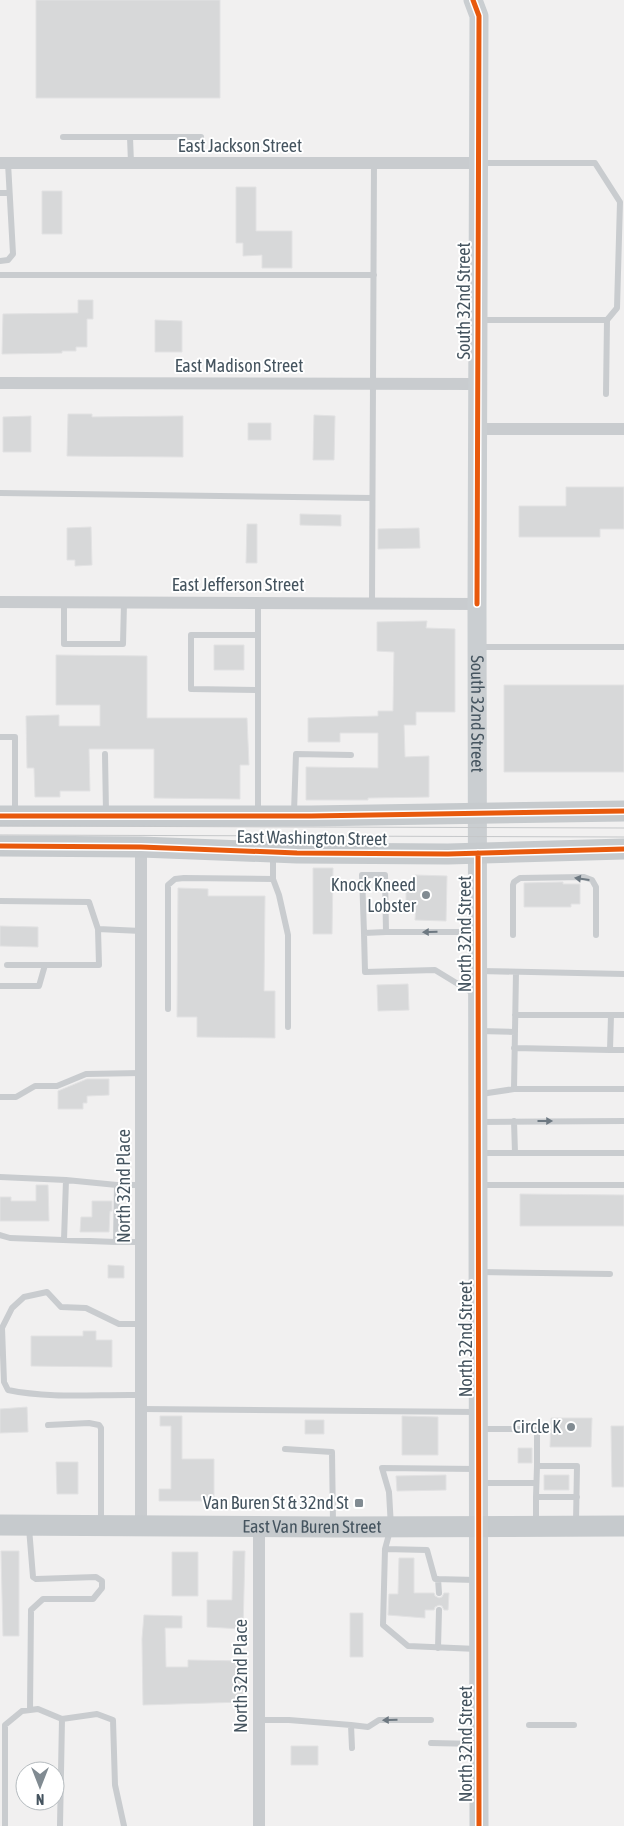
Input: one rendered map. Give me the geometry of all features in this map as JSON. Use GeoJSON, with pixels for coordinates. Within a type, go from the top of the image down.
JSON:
{"type":"FeatureCollection","features":[{"type":"Feature","properties":{"kind":"main road","name":"South 32nd Street"},"geometry":{"type":"LineString","coordinates":[[477,812],[479,5]]}},
{"type":"Feature","properties":{"kind":"main road","name":"East Washington Street"},"geometry":{"type":"LineString","coordinates":[[8,816],[294,816],[624,811]]}},
{"type":"Feature","properties":{"kind":"main road","name":"North 32nd Street"},"geometry":{"type":"LineString","coordinates":[[477,812],[480,1476],[479,1826]]}},
{"type":"Feature","properties":{"kind":"main road","name":"East Washington Street"},"geometry":{"type":"LineString","coordinates":[[0,846],[141,847],[273,852],[448,854],[624,849]]}},
{"type":"Feature","properties":{"kind":"main road","name":"East Van Buren Street"},"geometry":{"type":"LineString","coordinates":[[0,1525],[624,1526]]}},
{"type":"Feature","properties":{"kind":"street","name":"East Jackson Street"},"geometry":{"type":"LineString","coordinates":[[4,163],[479,163]]}},
{"type":"Feature","properties":{"kind":"street","name":"East Madison Street"},"geometry":{"type":"LineString","coordinates":[[0,383],[478,384]]}},
{"type":"Feature","properties":{"kind":"street"},"geometry":{"type":"LineString","coordinates":[[478,429],[624,429]]}},
{"type":"Feature","properties":{"kind":"street","name":"East Jefferson Street"},"geometry":{"type":"LineString","coordinates":[[0,602],[477,604]]}},
{"type":"Feature","properties":{"kind":"street","name":"North 32nd Place"},"geometry":{"type":"LineString","coordinates":[[141,847],[141,1526]]}},
{"type":"Feature","properties":{"kind":"street","name":"North 32nd Place"},"geometry":{"type":"LineString","coordinates":[[259,1526],[259,1826]]}},
{"type":"Feature","properties":{"kind":"lane"},"geometry":{"type":"LineString","coordinates":[[63,137],[201,137]]}},
{"type":"Feature","properties":{"kind":"lane"},"geometry":{"type":"LineString","coordinates":[[130,137],[131,163]]}},
{"type":"Feature","properties":{"kind":"lane"},"geometry":{"type":"LineString","coordinates":[[0,261],[8,260],[13,254],[9,193],[4,163]]}},
{"type":"Feature","properties":{"kind":"lane"},"geometry":{"type":"LineString","coordinates":[[372,603],[374,163]]}},
{"type":"Feature","properties":{"kind":"lane"},"geometry":{"type":"LineString","coordinates":[[479,163],[595,163],[620,202],[617,308],[607,320],[606,394]]}},
{"type":"Feature","properties":{"kind":"lane"},"geometry":{"type":"LineString","coordinates":[[0,193],[9,193]]}},
{"type":"Feature","properties":{"kind":"lane"},"geometry":{"type":"LineString","coordinates":[[0,275],[374,275]]}},
{"type":"Feature","properties":{"kind":"lane"},"geometry":{"type":"LineString","coordinates":[[478,320],[607,320]]}},
{"type":"Feature","properties":{"kind":"lane"},"geometry":{"type":"LineString","coordinates":[[0,493],[372,498]]}},
{"type":"Feature","properties":{"kind":"lane"},"geometry":{"type":"LineString","coordinates":[[64,602],[64,644],[123,644],[124,603]]}},
{"type":"Feature","properties":{"kind":"lane"},"geometry":{"type":"LineString","coordinates":[[258,603],[258,816]]}},
{"type":"Feature","properties":{"kind":"lane"},"geometry":{"type":"LineString","coordinates":[[258,635],[191,635],[191,689],[258,690]]}},
{"type":"Feature","properties":{"kind":"lane"},"geometry":{"type":"LineString","coordinates":[[477,647],[624,647]]}},
{"type":"Feature","properties":{"kind":"lane"},"geometry":{"type":"LineString","coordinates":[[0,737],[15,737],[8,816]]}},
{"type":"Feature","properties":{"kind":"lane"},"geometry":{"type":"LineString","coordinates":[[106,754],[106,815]]}},
{"type":"Feature","properties":{"kind":"lane"},"geometry":{"type":"LineString","coordinates":[[294,816],[296,754],[351,755]]}},
{"type":"Feature","properties":{"kind":"lane"},"geometry":{"type":"LineString","coordinates":[[273,852],[273,879],[288,935],[288,1027]]}},
{"type":"Feature","properties":{"kind":"lane"},"geometry":{"type":"LineString","coordinates":[[386,932],[385,875],[362,875],[365,972],[435,970],[479,997]]}},
{"type":"Feature","properties":{"kind":"lane"},"geometry":{"type":"LineString","coordinates":[[513,935],[514,882],[520,878],[584,877],[592,880],[596,887],[596,935]]}},
{"type":"Feature","properties":{"kind":"lane"},"geometry":{"type":"LineString","coordinates":[[168,1009],[168,885],[175,879],[184,878],[273,879]]}},
{"type":"Feature","properties":{"kind":"lane"},"geometry":{"type":"LineString","coordinates":[[0,901],[89,902],[98,929],[99,965],[7,965]]}},
{"type":"Feature","properties":{"kind":"lane"},"geometry":{"type":"LineString","coordinates":[[98,929],[141,931]]}},
{"type":"Feature","properties":{"kind":"lane"},"geometry":{"type":"LineString","coordinates":[[364,933],[478,932]]}},
{"type":"Feature","properties":{"kind":"lane"},"geometry":{"type":"LineString","coordinates":[[0,986],[39,986],[46,965]]}},
{"type":"Feature","properties":{"kind":"lane"},"geometry":{"type":"LineString","coordinates":[[479,971],[624,974]]}},
{"type":"Feature","properties":{"kind":"lane"},"geometry":{"type":"LineString","coordinates":[[514,1089],[516,972]]}},
{"type":"Feature","properties":{"kind":"lane"},"geometry":{"type":"LineString","coordinates":[[515,1015],[624,1015]]}},
{"type":"Feature","properties":{"kind":"lane"},"geometry":{"type":"LineString","coordinates":[[610,1050],[611,1015]]}},
{"type":"Feature","properties":{"kind":"lane"},"geometry":{"type":"LineString","coordinates":[[479,1031],[515,1032]]}},
{"type":"Feature","properties":{"kind":"lane"},"geometry":{"type":"LineString","coordinates":[[514,1048],[624,1050]]}},
{"type":"Feature","properties":{"kind":"lane"},"geometry":{"type":"LineString","coordinates":[[0,1097],[16,1097],[35,1086],[57,1086],[86,1074],[142,1073]]}},
{"type":"Feature","properties":{"kind":"lane"},"geometry":{"type":"LineString","coordinates":[[479,1094],[514,1089],[624,1089]]}},
{"type":"Feature","properties":{"kind":"lane"},"geometry":{"type":"LineString","coordinates":[[514,1121],[515,1153]]}},
{"type":"Feature","properties":{"kind":"lane"},"geometry":{"type":"LineString","coordinates":[[479,1122],[624,1121]]}},
{"type":"Feature","properties":{"kind":"lane"},"geometry":{"type":"LineString","coordinates":[[479,1153],[624,1153]]}},
{"type":"Feature","properties":{"kind":"lane"},"geometry":{"type":"LineString","coordinates":[[0,1177],[142,1185]]}},
{"type":"Feature","properties":{"kind":"lane"},"geometry":{"type":"LineString","coordinates":[[64,1240],[66,1180]]}},
{"type":"Feature","properties":{"kind":"lane"},"geometry":{"type":"LineString","coordinates":[[116,1242],[117,1185]]}},
{"type":"Feature","properties":{"kind":"lane"},"geometry":{"type":"LineString","coordinates":[[479,1185],[624,1185]]}},
{"type":"Feature","properties":{"kind":"lane"},"geometry":{"type":"LineString","coordinates":[[0,1234],[10,1238],[141,1242]]}},
{"type":"Feature","properties":{"kind":"lane"},"geometry":{"type":"LineString","coordinates":[[479,1272],[610,1274]]}},
{"type":"Feature","properties":{"kind":"lane"},"geometry":{"type":"LineString","coordinates":[[142,1324],[118,1324],[86,1308],[61,1307],[47,1292],[24,1297],[12,1308],[2,1328],[4,1382],[8,1390],[23,1393],[142,1395]]}},
{"type":"Feature","properties":{"kind":"lane"},"geometry":{"type":"LineString","coordinates":[[142,1409],[479,1421],[537,1429],[536,1526]]}},
{"type":"Feature","properties":{"kind":"lane"},"geometry":{"type":"LineString","coordinates":[[48,1424],[88,1423],[99,1425],[101,1428],[101,1526]]}},
{"type":"Feature","properties":{"kind":"lane"},"geometry":{"type":"LineString","coordinates":[[285,1448],[332,1452],[333,1527]]}},
{"type":"Feature","properties":{"kind":"lane"},"geometry":{"type":"LineString","coordinates":[[537,1466],[577,1466],[576,1526]]}},
{"type":"Feature","properties":{"kind":"lane"},"geometry":{"type":"LineString","coordinates":[[479,1650],[408,1646],[383,1625],[384,1549],[391,1527],[389,1492],[382,1468],[480,1476],[536,1483]]}},
{"type":"Feature","properties":{"kind":"lane"},"geometry":{"type":"LineString","coordinates":[[536,1497],[577,1497]]}},
{"type":"Feature","properties":{"kind":"lane"},"geometry":{"type":"LineString","coordinates":[[29,1525],[33,1577],[36,1579],[96,1577],[102,1581],[102,1588],[93,1599],[43,1599],[31,1610],[30,1710]]}},
{"type":"Feature","properties":{"kind":"lane"},"geometry":{"type":"LineString","coordinates":[[384,1549],[427,1550],[435,1579],[480,1580]]}},
{"type":"Feature","properties":{"kind":"lane"},"geometry":{"type":"LineString","coordinates":[[438,1579],[439,1593]]}},
{"type":"Feature","properties":{"kind":"lane"},"geometry":{"type":"LineString","coordinates":[[438,1648],[439,1610]]}},
{"type":"Feature","properties":{"kind":"lane"},"geometry":{"type":"LineString","coordinates":[[5,1826],[5,1725],[22,1710],[38,1709],[62,1718],[98,1714],[113,1720],[115,1785],[124,1826]]}},
{"type":"Feature","properties":{"kind":"lane"},"geometry":{"type":"LineString","coordinates":[[60,1826],[62,1718]]}},
{"type":"Feature","properties":{"kind":"lane"},"geometry":{"type":"LineString","coordinates":[[259,1720],[289,1720],[368,1726],[379,1720],[431,1720]]}},
{"type":"Feature","properties":{"kind":"lane"},"geometry":{"type":"LineString","coordinates":[[351,1725],[352,1748]]}},
{"type":"Feature","properties":{"kind":"lane"},"geometry":{"type":"LineString","coordinates":[[529,1725],[574,1725]]}},
{"type":"Feature","properties":{"kind":"lane"},"geometry":{"type":"LineString","coordinates":[[431,1743],[479,1744]]}},
{"type":"Feature","properties":{"kind":"building"},"geometry":{"type":"Polygon","coordinates":[[[36,0],[220,0],[220,98],[36,98],[36,0]]]}},
{"type":"Feature","properties":{"kind":"building"},"geometry":{"type":"Polygon","coordinates":[[[236,187],[256,187],[256,231],[292,231],[292,268],[262,268],[262,255],[243,256],[243,243],[236,243],[236,187]]]}},
{"type":"Feature","properties":{"kind":"building"},"geometry":{"type":"Polygon","coordinates":[[[42,191],[62,191],[62,234],[42,234],[42,191]]]}},
{"type":"Feature","properties":{"kind":"building"},"geometry":{"type":"Polygon","coordinates":[[[78,300],[93,300],[93,319],[87,319],[87,347],[76,347],[76,351],[62,351],[62,353],[2,354],[3,314],[78,313],[78,300]]]}},
{"type":"Feature","properties":{"kind":"building"},"geometry":{"type":"Polygon","coordinates":[[[155,320],[182,321],[182,352],[155,352],[155,320]]]}},
{"type":"Feature","properties":{"kind":"building"},"geometry":{"type":"Polygon","coordinates":[[[68,414],[92,414],[92,417],[183,416],[183,457],[67,456],[68,414]]]}},
{"type":"Feature","properties":{"kind":"building"},"geometry":{"type":"Polygon","coordinates":[[[314,415],[335,416],[334,460],[313,460],[314,415]]]}},
{"type":"Feature","properties":{"kind":"building"},"geometry":{"type":"Polygon","coordinates":[[[31,416],[31,452],[3,452],[3,417],[31,416]]]}},
{"type":"Feature","properties":{"kind":"building"},"geometry":{"type":"Polygon","coordinates":[[[248,423],[271,423],[271,440],[248,440],[248,423]]]}},
{"type":"Feature","properties":{"kind":"building"},"geometry":{"type":"Polygon","coordinates":[[[566,487],[624,487],[624,529],[600,529],[600,537],[519,537],[519,506],[566,506],[566,487]]]}},
{"type":"Feature","properties":{"kind":"building"},"geometry":{"type":"Polygon","coordinates":[[[300,514],[341,515],[341,526],[300,525],[300,514]]]}},
{"type":"Feature","properties":{"kind":"building"},"geometry":{"type":"Polygon","coordinates":[[[247,524],[257,524],[257,563],[246,563],[247,524]]]}},
{"type":"Feature","properties":{"kind":"building"},"geometry":{"type":"Polygon","coordinates":[[[91,527],[92,565],[75,566],[75,560],[67,560],[67,528],[91,527]]]}},
{"type":"Feature","properties":{"kind":"building"},"geometry":{"type":"Polygon","coordinates":[[[419,528],[420,548],[378,549],[378,529],[419,528]]]}},
{"type":"Feature","properties":{"kind":"building"},"geometry":{"type":"Polygon","coordinates":[[[427,621],[426,628],[455,629],[455,712],[416,712],[416,725],[404,725],[405,757],[429,756],[429,797],[368,798],[368,800],[306,800],[306,767],[378,768],[378,733],[340,733],[340,742],[308,742],[308,718],[378,716],[378,711],[393,711],[394,652],[377,651],[377,622],[427,621]]]}},
{"type":"Feature","properties":{"kind":"building"},"geometry":{"type":"Polygon","coordinates":[[[214,645],[244,645],[244,670],[214,670],[214,645]]]}},
{"type":"Feature","properties":{"kind":"building"},"geometry":{"type":"Polygon","coordinates":[[[56,655],[147,656],[147,718],[247,718],[249,765],[240,765],[240,799],[154,798],[154,749],[89,749],[90,791],[60,791],[60,797],[35,797],[34,768],[27,768],[26,716],[59,715],[59,726],[100,726],[100,705],[56,705],[56,655]]]}},
{"type":"Feature","properties":{"kind":"building"},"geometry":{"type":"Polygon","coordinates":[[[504,685],[624,685],[624,772],[504,772],[504,685]]]}},
{"type":"Feature","properties":{"kind":"building"},"geometry":{"type":"Polygon","coordinates":[[[313,868],[333,868],[332,934],[313,934],[313,868]]]}},
{"type":"Feature","properties":{"kind":"building","name":"Knock Kneed Lobster"},"geometry":{"type":"Polygon","coordinates":[[[415,875],[447,876],[446,921],[415,920],[416,905],[406,904],[406,885],[415,885],[415,875]]]}},
{"type":"Feature","properties":{"kind":"building"},"geometry":{"type":"Polygon","coordinates":[[[563,882],[563,884],[580,884],[580,904],[571,904],[571,907],[524,907],[524,883],[563,882]]]}},
{"type":"Feature","properties":{"kind":"building"},"geometry":{"type":"Polygon","coordinates":[[[178,888],[208,889],[208,896],[265,896],[264,991],[275,991],[275,1038],[197,1037],[197,1017],[177,1017],[178,888]]]}},
{"type":"Feature","properties":{"kind":"building"},"geometry":{"type":"Polygon","coordinates":[[[0,926],[38,927],[38,947],[0,946],[0,926]]]}},
{"type":"Feature","properties":{"kind":"building"},"geometry":{"type":"Polygon","coordinates":[[[408,984],[409,1010],[378,1011],[377,985],[408,984]]]}},
{"type":"Feature","properties":{"kind":"building"},"geometry":{"type":"Polygon","coordinates":[[[87,1079],[109,1079],[109,1095],[87,1096],[87,1103],[83,1103],[83,1109],[58,1109],[58,1091],[87,1079]]]}},
{"type":"Feature","properties":{"kind":"building"},"geometry":{"type":"Polygon","coordinates":[[[36,1185],[48,1185],[49,1221],[0,1221],[0,1197],[11,1197],[11,1201],[36,1201],[36,1185]]]}},
{"type":"Feature","properties":{"kind":"building"},"geometry":{"type":"Polygon","coordinates":[[[520,1194],[624,1195],[624,1226],[520,1226],[520,1194]]]}},
{"type":"Feature","properties":{"kind":"building"},"geometry":{"type":"Polygon","coordinates":[[[92,1201],[112,1201],[109,1232],[80,1232],[81,1217],[92,1217],[92,1201]]]}},
{"type":"Feature","properties":{"kind":"building"},"geometry":{"type":"Polygon","coordinates":[[[108,1265],[124,1266],[124,1278],[108,1278],[108,1265]]]}},
{"type":"Feature","properties":{"kind":"building"},"geometry":{"type":"Polygon","coordinates":[[[83,1331],[96,1331],[96,1340],[112,1340],[112,1367],[31,1366],[31,1336],[83,1336],[83,1331]]]}},
{"type":"Feature","properties":{"kind":"building"},"geometry":{"type":"Polygon","coordinates":[[[27,1407],[28,1432],[0,1433],[0,1409],[27,1407]]]}},
{"type":"Feature","properties":{"kind":"building"},"geometry":{"type":"Polygon","coordinates":[[[160,1416],[182,1416],[182,1459],[214,1459],[214,1501],[159,1501],[159,1489],[171,1489],[171,1426],[160,1426],[160,1416]]]}},
{"type":"Feature","properties":{"kind":"building"},"geometry":{"type":"Polygon","coordinates":[[[402,1416],[438,1417],[438,1455],[402,1455],[402,1416]]]}},
{"type":"Feature","properties":{"kind":"building","name":"Circle K"},"geometry":{"type":"Polygon","coordinates":[[[551,1418],[592,1418],[591,1447],[550,1447],[551,1418]]]}},
{"type":"Feature","properties":{"kind":"building"},"geometry":{"type":"Polygon","coordinates":[[[305,1420],[324,1420],[324,1434],[305,1434],[305,1420]]]}},
{"type":"Feature","properties":{"kind":"building"},"geometry":{"type":"Polygon","coordinates":[[[611,1426],[624,1426],[624,1487],[612,1487],[611,1426]]]}},
{"type":"Feature","properties":{"kind":"building"},"geometry":{"type":"Polygon","coordinates":[[[518,1448],[532,1448],[532,1463],[518,1463],[518,1448]]]}},
{"type":"Feature","properties":{"kind":"building"},"geometry":{"type":"Polygon","coordinates":[[[56,1462],[78,1462],[78,1494],[57,1494],[56,1462]]]}},
{"type":"Feature","properties":{"kind":"building"},"geometry":{"type":"Polygon","coordinates":[[[446,1475],[446,1490],[397,1491],[396,1476],[446,1475]]]}},
{"type":"Feature","properties":{"kind":"building"},"geometry":{"type":"Polygon","coordinates":[[[544,1475],[569,1475],[569,1490],[544,1490],[544,1475]]]}},
{"type":"Feature","properties":{"kind":"building"},"geometry":{"type":"Polygon","coordinates":[[[1,1551],[19,1551],[19,1636],[3,1636],[1,1551]]]}},
{"type":"Feature","properties":{"kind":"building"},"geometry":{"type":"Polygon","coordinates":[[[233,1551],[245,1551],[243,1629],[207,1627],[207,1600],[232,1600],[233,1551]]]}},
{"type":"Feature","properties":{"kind":"building"},"geometry":{"type":"Polygon","coordinates":[[[172,1552],[198,1552],[198,1596],[172,1596],[172,1552]]]}},
{"type":"Feature","properties":{"kind":"building"},"geometry":{"type":"Polygon","coordinates":[[[399,1558],[414,1558],[414,1593],[434,1593],[439,1598],[444,1593],[449,1593],[448,1610],[444,1610],[439,1605],[434,1610],[425,1610],[425,1618],[388,1615],[389,1594],[398,1594],[399,1558]]]}},
{"type":"Feature","properties":{"kind":"building"},"geometry":{"type":"Polygon","coordinates":[[[350,1613],[363,1613],[363,1657],[350,1657],[350,1613]]]}},
{"type":"Feature","properties":{"kind":"building"},"geometry":{"type":"Polygon","coordinates":[[[144,1615],[182,1616],[182,1628],[165,1628],[166,1667],[188,1667],[188,1660],[243,1661],[243,1702],[143,1705],[142,1639],[144,1615]]]}},
{"type":"Feature","properties":{"kind":"building"},"geometry":{"type":"Polygon","coordinates":[[[291,1746],[318,1746],[318,1765],[291,1765],[291,1746]]]}},
{"type":"Feature","properties":{"kind":"tram line"},"geometry":{"type":"LineString","coordinates":[[0,826],[624,828]]}},
{"type":"Feature","properties":{"kind":"tram line"},"geometry":{"type":"LineString","coordinates":[[0,835],[624,837]]}},
{"type":"Feature","properties":{"kind":"cycle path"},"geometry":{"type":"LineString","coordinates":[[473,0],[479,16],[477,604]]}},
{"type":"Feature","properties":{"kind":"cycle path"},"geometry":{"type":"LineString","coordinates":[[0,816],[311,816],[624,811]]}},
{"type":"Feature","properties":{"kind":"cycle path"},"geometry":{"type":"LineString","coordinates":[[0,846],[141,847],[297,853],[448,854],[624,849]]}},
{"type":"Feature","properties":{"kind":"cycle path"},"geometry":{"type":"LineString","coordinates":[[478,853],[479,1826]]}},
{"type":"Feature","properties":{"kind":"place","name":"Knock Kneed Lobster"},"geometry":{"type":"Point","coordinates":[426,895]}},
{"type":"Feature","properties":{"kind":"place","name":"Circle K"},"geometry":{"type":"Point","coordinates":[571,1427]}},
{"type":"Feature","properties":{"kind":"place","name":"Van Buren St & 32nd St"},"geometry":{"type":"Point","coordinates":[359,1503]}}]}
